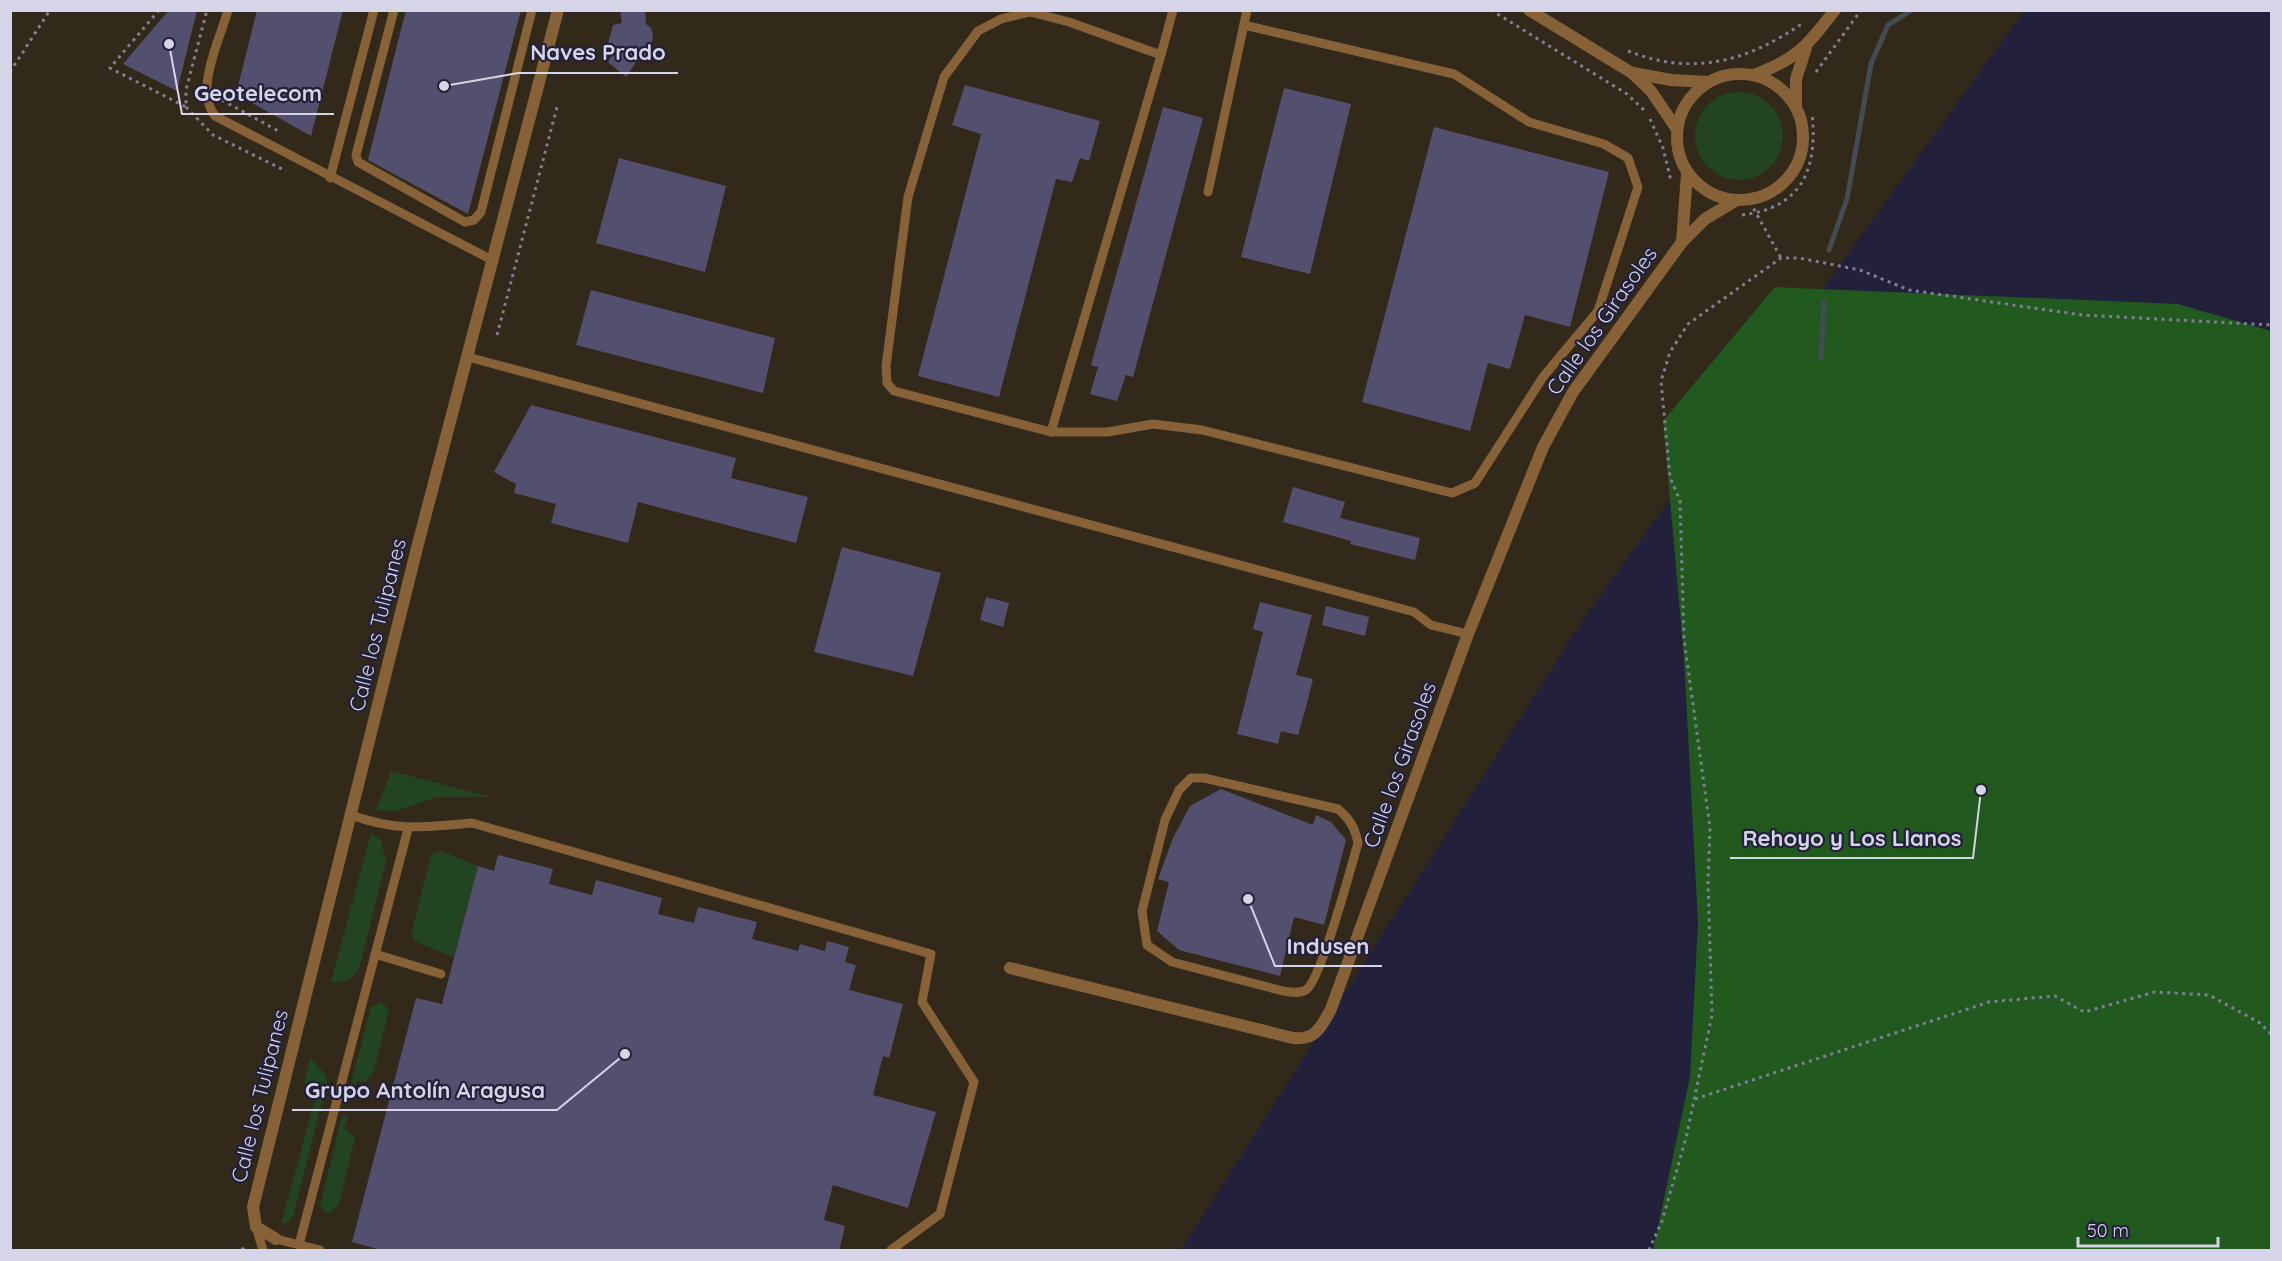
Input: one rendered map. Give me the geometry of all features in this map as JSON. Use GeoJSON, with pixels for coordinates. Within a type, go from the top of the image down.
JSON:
{"type":"FeatureCollection","features":[{"type":"Feature","properties":{"kind":"street","name":"Calle los Tulipanes"},"geometry":{"type":"LineString","coordinates":[[256,1227],[252,1207],[418,544],[558,10]]}},
{"type":"Feature","properties":{"kind":"street"},"geometry":{"type":"LineString","coordinates":[[1529,10],[1632,73],[1651,91],[1677,128]]}},
{"type":"Feature","properties":{"kind":"street"},"geometry":{"type":"LineString","coordinates":[[1754,75],[1781,65],[1806,48],[1835,10]]}},
{"type":"Feature","properties":{"kind":"street"},"geometry":{"type":"LineString","coordinates":[[1709,82],[1688,101],[1677,128],[1680,160],[1687,174],[1700,188],[1717,197],[1735,201],[1768,195],[1784,183],[1796,167],[1803,148],[1803,128],[1796,108],[1796,79],[1806,48]]}},
{"type":"Feature","properties":{"kind":"street"},"geometry":{"type":"LineString","coordinates":[[1632,73],[1671,80],[1709,82],[1739,74],[1754,75],[1779,87],[1796,108]]}},
{"type":"Feature","properties":{"kind":"street","name":"Calle los Girasoles"},"geometry":{"type":"LineString","coordinates":[[1682,242],[1687,174]]}},
{"type":"Feature","properties":{"kind":"street","name":"Calle los Girasoles"},"geometry":{"type":"LineString","coordinates":[[1010,968],[1293,1038],[1303,1040],[1319,1031],[1343,979],[1511,521],[1557,419],[1573,392],[1682,242],[1705,219],[1735,201]]}},
{"type":"Feature","properties":{"kind":"street"},"geometry":{"type":"LineString","coordinates":[[256,1227],[276,1239]]}},
{"type":"Feature","properties":{"kind":"lane"},"geometry":{"type":"LineString","coordinates":[[228,10],[206,86],[209,109],[215,116],[494,261]]}},
{"type":"Feature","properties":{"kind":"lane"},"geometry":{"type":"LineString","coordinates":[[330,177],[374,10]]}},
{"type":"Feature","properties":{"kind":"lane"},"geometry":{"type":"LineString","coordinates":[[394,10],[356,155],[361,166],[465,222],[474,220],[481,212],[532,10]]}},
{"type":"Feature","properties":{"kind":"lane"},"geometry":{"type":"LineString","coordinates":[[1051,432],[1173,10]]}},
{"type":"Feature","properties":{"kind":"lane"},"geometry":{"type":"LineString","coordinates":[[1208,192],[1247,10]]}},
{"type":"Feature","properties":{"kind":"lane"},"geometry":{"type":"LineString","coordinates":[[1161,56],[1069,22],[1030,12],[1001,19],[978,31],[944,77],[908,197],[886,366],[887,383],[894,391],[1051,432],[1108,432],[1153,424],[1202,430],[1452,493],[1475,483],[1543,377],[1598,311],[1638,187],[1628,158],[1604,144],[1529,122],[1454,74],[1244,25]]}},
{"type":"Feature","properties":{"kind":"lane"},"geometry":{"type":"LineString","coordinates":[[343,133],[362,134]]}},
{"type":"Feature","properties":{"kind":"lane"},"geometry":{"type":"LineString","coordinates":[[468,357],[1414,612],[1431,625],[1468,634]]}},
{"type":"Feature","properties":{"kind":"lane"},"geometry":{"type":"LineString","coordinates":[[1191,778],[1204,778],[1338,809],[1356,830],[1358,843],[1319,981],[1298,993],[1283,991],[1172,962],[1147,945],[1142,911],[1165,820],[1179,790],[1191,778]]}},
{"type":"Feature","properties":{"kind":"lane"},"geometry":{"type":"LineString","coordinates":[[351,815],[373,823],[408,829],[472,823],[931,954],[922,1002],[974,1082],[940,1214],[891,1251]]}},
{"type":"Feature","properties":{"kind":"lane"},"geometry":{"type":"LineString","coordinates":[[299,1245],[408,829]]}},
{"type":"Feature","properties":{"kind":"lane"},"geometry":{"type":"LineString","coordinates":[[375,954],[441,974]]}},
{"type":"Feature","properties":{"kind":"lane"},"geometry":{"type":"LineString","coordinates":[[256,1227],[263,1251]]}},
{"type":"Feature","properties":{"kind":"lane"},"geometry":{"type":"LineString","coordinates":[[276,1239],[320,1251]]}},
{"type":"Feature","properties":{"kind":"path"},"geometry":{"type":"LineString","coordinates":[[10,72],[50,10]]}},
{"type":"Feature","properties":{"kind":"path"},"geometry":{"type":"LineString","coordinates":[[159,10],[110,68],[186,107],[213,135],[286,171]]}},
{"type":"Feature","properties":{"kind":"path"},"geometry":{"type":"LineString","coordinates":[[186,107],[186,90],[207,10]]}},
{"type":"Feature","properties":{"kind":"path"},"geometry":{"type":"LineString","coordinates":[[1491,10],[1627,94],[1647,113],[1663,148],[1673,190]]}},
{"type":"Feature","properties":{"kind":"path"},"geometry":{"type":"LineString","coordinates":[[1813,76],[1861,10]]}},
{"type":"Feature","properties":{"kind":"path"},"geometry":{"type":"LineString","coordinates":[[1623,49],[1651,59],[1685,64],[1714,64],[1744,56],[1779,39],[1808,20]]}},
{"type":"Feature","properties":{"kind":"path"},"geometry":{"type":"LineString","coordinates":[[220,99],[282,133]]}},
{"type":"Feature","properties":{"kind":"path"},"geometry":{"type":"LineString","coordinates":[[497,335],[557,108]]}},
{"type":"Feature","properties":{"kind":"path"},"geometry":{"type":"LineString","coordinates":[[1734,216],[1756,214],[1783,202],[1798,188],[1812,164],[1811,111]]}},
{"type":"Feature","properties":{"kind":"path"},"geometry":{"type":"LineString","coordinates":[[1749,200],[1781,258]]}},
{"type":"Feature","properties":{"kind":"path"},"geometry":{"type":"LineString","coordinates":[[1649,1251],[1665,1211],[1695,1099],[1712,1015],[1708,882],[1710,828],[1684,639],[1680,501],[1670,477],[1661,381],[1670,352],[1688,324],[1781,258],[1799,258],[1860,270],[1909,290],[2082,315],[2271,325]]}},
{"type":"Feature","properties":{"kind":"path"},"geometry":{"type":"LineString","coordinates":[[1695,1099],[1989,1002],[2055,996],[2084,1012],[2155,992],[2210,995],[2260,1023],[2271,1035]]}},
{"type":"Feature","properties":{"kind":"shaded area"},"geometry":{"type":"Polygon","coordinates":[[[10,11],[2024,11],[1584,618],[1181,1250],[11,1250],[10,11]]]}},
{"type":"Feature","properties":{"kind":"green space"},"geometry":{"type":"Polygon","coordinates":[[[1739,92],[1764,99],[1776,111],[1783,136],[1776,161],[1764,173],[1739,180],[1714,173],[1702,161],[1695,136],[1702,111],[1714,99],[1739,92]]]}},
{"type":"Feature","properties":{"kind":"green space"},"geometry":{"type":"Polygon","coordinates":[[[1775,287],[2178,304],[2271,331],[2271,1250],[1653,1250],[1690,1077],[1698,923],[1684,658],[1663,421],[1775,287]]]}},
{"type":"Feature","properties":{"kind":"green space"},"geometry":{"type":"Polygon","coordinates":[[[391,771],[491,797],[437,797],[396,811],[376,810],[391,771]]]}},
{"type":"Feature","properties":{"kind":"green space"},"geometry":{"type":"Polygon","coordinates":[[[371,833],[381,841],[386,862],[359,969],[354,977],[348,980],[331,982],[371,833]]]}},
{"type":"Feature","properties":{"kind":"green space"},"geometry":{"type":"Polygon","coordinates":[[[441,851],[478,866],[454,957],[416,942],[411,935],[430,858],[436,852],[441,851]]]}},
{"type":"Feature","properties":{"kind":"green space"},"geometry":{"type":"Polygon","coordinates":[[[381,1002],[389,1010],[374,1072],[366,1082],[357,1081],[353,1097],[348,1095],[371,1007],[381,1002]]]}},
{"type":"Feature","properties":{"kind":"green space"},"geometry":{"type":"Polygon","coordinates":[[[310,1058],[326,1075],[327,1083],[293,1216],[289,1222],[281,1224],[318,1088],[304,1083],[310,1058]]]}},
{"type":"Feature","properties":{"kind":"green space"},"geometry":{"type":"Polygon","coordinates":[[[342,1115],[348,1117],[344,1128],[355,1137],[339,1205],[330,1213],[325,1212],[320,1206],[342,1115]]]}},
{"type":"Feature","properties":{"kind":"building"},"geometry":{"type":"Polygon","coordinates":[[[169,10],[197,10],[177,91],[123,64],[169,10]]]}},
{"type":"Feature","properties":{"kind":"building"},"geometry":{"type":"Polygon","coordinates":[[[257,10],[343,10],[311,136],[236,94],[257,10]]]}},
{"type":"Feature","properties":{"kind":"building"},"geometry":{"type":"Polygon","coordinates":[[[406,10],[521,10],[468,214],[368,160],[406,10]]]}},
{"type":"Feature","properties":{"kind":"building"},"geometry":{"type":"Polygon","coordinates":[[[620,10],[645,10],[646,24],[651,28],[653,35],[650,52],[644,59],[637,61],[626,77],[608,62],[615,50],[608,44],[613,25],[622,23],[620,10]]]}},
{"type":"Feature","properties":{"kind":"building"},"geometry":{"type":"Polygon","coordinates":[[[965,85],[1100,121],[1089,161],[1080,158],[1072,182],[1056,179],[999,397],[918,376],[981,134],[952,125],[965,85]]]}},
{"type":"Feature","properties":{"kind":"building"},"geometry":{"type":"Polygon","coordinates":[[[1284,88],[1351,104],[1310,274],[1241,257],[1284,88]]]}},
{"type":"Feature","properties":{"kind":"building"},"geometry":{"type":"Polygon","coordinates":[[[1163,107],[1203,118],[1133,377],[1126,375],[1117,401],[1090,394],[1098,367],[1091,365],[1163,107]]]}},
{"type":"Feature","properties":{"kind":"building"},"geometry":{"type":"Polygon","coordinates":[[[1434,127],[1609,172],[1570,327],[1525,315],[1510,369],[1488,363],[1470,431],[1362,402],[1434,127]]]}},
{"type":"Feature","properties":{"kind":"building"},"geometry":{"type":"Polygon","coordinates":[[[619,158],[726,186],[705,272],[596,243],[619,158]]]}},
{"type":"Feature","properties":{"kind":"building"},"geometry":{"type":"Polygon","coordinates":[[[591,290],[775,338],[763,393],[576,345],[591,290]]]}},
{"type":"Feature","properties":{"kind":"building"},"geometry":{"type":"Polygon","coordinates":[[[531,405],[736,458],[731,478],[808,497],[796,543],[638,502],[628,543],[551,523],[556,504],[514,493],[516,484],[494,472],[531,405]]]}},
{"type":"Feature","properties":{"kind":"building"},"geometry":{"type":"Polygon","coordinates":[[[1293,487],[1345,502],[1340,518],[1420,538],[1415,560],[1350,544],[1351,541],[1283,522],[1293,487]]]}},
{"type":"Feature","properties":{"kind":"building"},"geometry":{"type":"Polygon","coordinates":[[[842,547],[941,573],[913,676],[814,652],[842,547]]]}},
{"type":"Feature","properties":{"kind":"building"},"geometry":{"type":"Polygon","coordinates":[[[986,597],[1009,603],[1003,627],[980,620],[986,597]]]}},
{"type":"Feature","properties":{"kind":"building"},"geometry":{"type":"Polygon","coordinates":[[[1260,602],[1312,615],[1296,675],[1313,679],[1305,711],[1298,735],[1281,731],[1278,744],[1237,734],[1263,632],[1253,629],[1260,602]]]}},
{"type":"Feature","properties":{"kind":"building"},"geometry":{"type":"Polygon","coordinates":[[[1326,606],[1369,617],[1365,636],[1322,625],[1326,606]]]}},
{"type":"Feature","properties":{"kind":"building"},"geometry":{"type":"Polygon","coordinates":[[[1221,789],[1313,825],[1316,815],[1331,822],[1346,840],[1324,925],[1294,917],[1280,976],[1179,950],[1157,931],[1169,882],[1158,879],[1173,838],[1190,806],[1221,789]]]}},
{"type":"Feature","properties":{"kind":"building"},"geometry":{"type":"Polygon","coordinates":[[[498,855],[553,869],[549,884],[592,895],[596,880],[662,898],[658,914],[694,923],[698,907],[757,922],[752,939],[798,951],[800,944],[825,951],[827,941],[849,947],[845,962],[856,965],[849,990],[903,1004],[889,1058],[883,1056],[873,1095],[936,1112],[908,1208],[833,1185],[824,1220],[845,1226],[839,1251],[384,1251],[352,1242],[416,998],[442,1004],[478,866],[494,871],[498,855]]]}},
{"type":"Feature","properties":{"kind":"waterway"},"geometry":{"type":"LineString","coordinates":[[1829,250],[1847,199],[1871,64],[1888,25],[1912,10]]}},
{"type":"Feature","properties":{"kind":"waterway"},"geometry":{"type":"LineString","coordinates":[[1821,358],[1824,302]]}},
{"type":"Feature","properties":{"kind":"place","name":"Geotelecom"},"geometry":{"type":"Point","coordinates":[169,44]}},
{"type":"Feature","properties":{"kind":"place","name":"Naves Prado"},"geometry":{"type":"Point","coordinates":[444,86]}},
{"type":"Feature","properties":{"kind":"place","name":"Rehoyo y Los Llanos"},"geometry":{"type":"Point","coordinates":[1981,790]}},
{"type":"Feature","properties":{"kind":"place","name":"Indusen"},"geometry":{"type":"Point","coordinates":[1248,899]}},
{"type":"Feature","properties":{"kind":"place","name":"Grupo Antolín Aragusa"},"geometry":{"type":"Point","coordinates":[625,1054]}}]}
